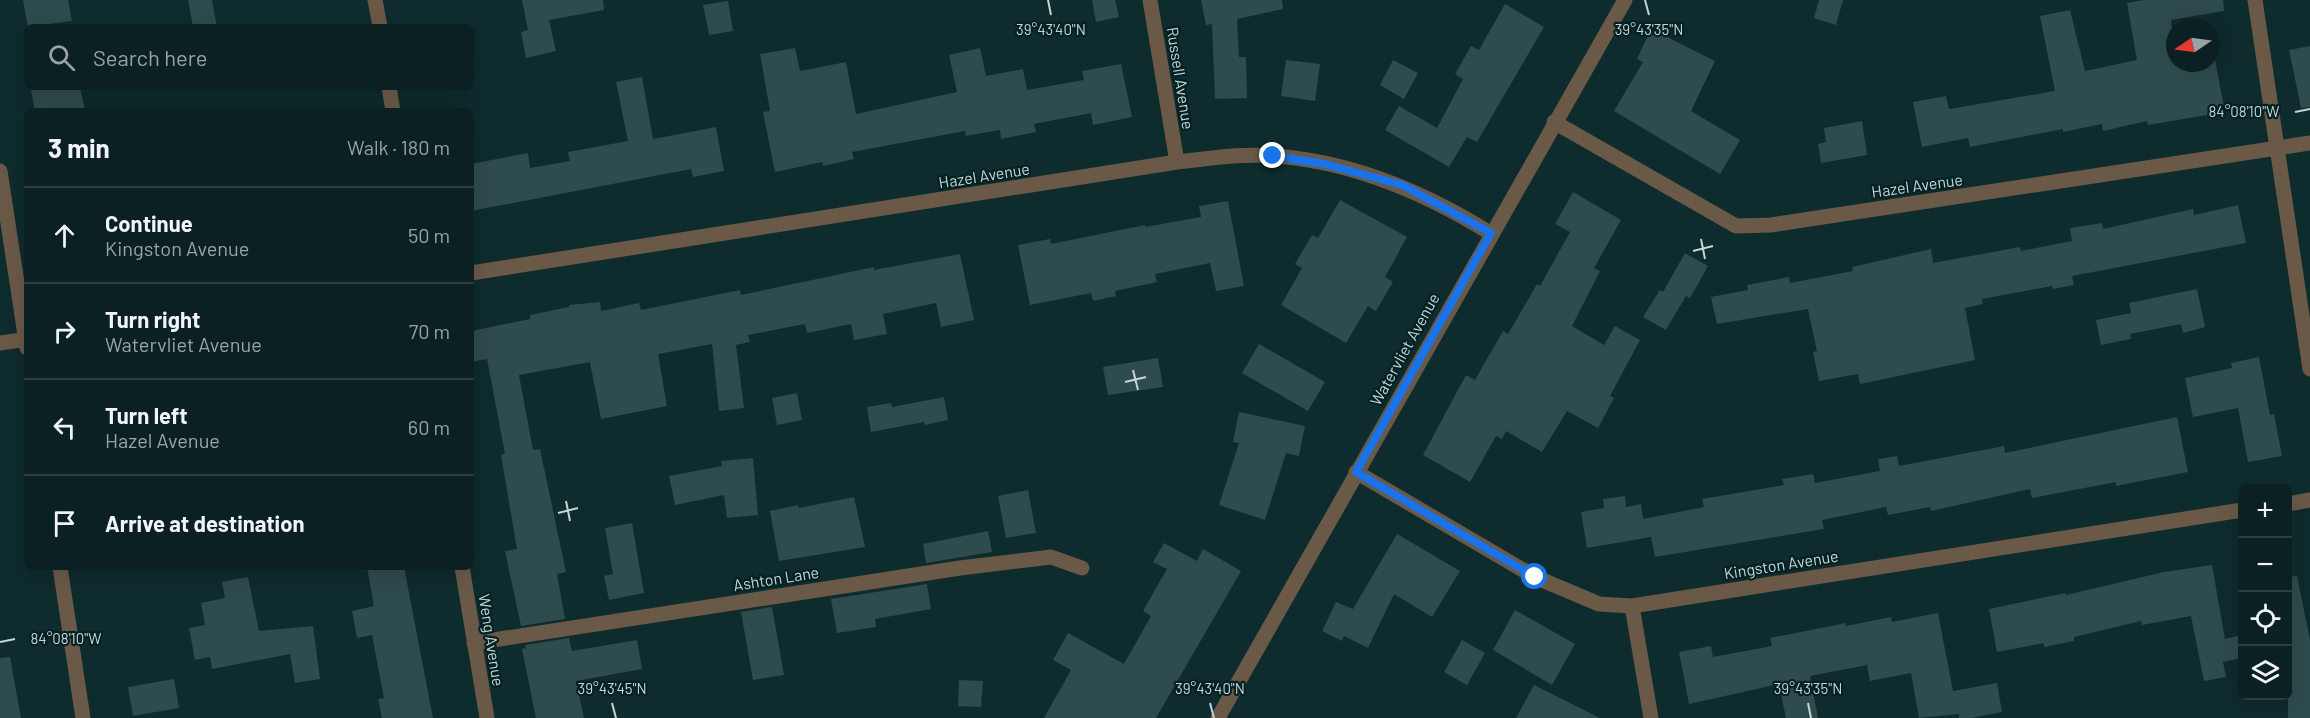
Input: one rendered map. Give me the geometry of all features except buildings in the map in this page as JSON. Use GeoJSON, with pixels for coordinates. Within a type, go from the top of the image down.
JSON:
{"type":"FeatureCollection","features":[{"type":"Feature","properties":{"kind":"street"},"geometry":{"type":"LineString","coordinates":[[375,0],[379,24]]}},
{"type":"Feature","properties":{"kind":"street","name":"Russell Avenue"},"geometry":{"type":"LineString","coordinates":[[1150,0],[1177,162]]}},
{"type":"Feature","properties":{"kind":"street","name":"Watervliet Avenue"},"geometry":{"type":"LineString","coordinates":[[1218,718],[1625,0]]}},
{"type":"Feature","properties":{"kind":"street"},"geometry":{"type":"LineString","coordinates":[[2255,0],[2310,369]]}},
{"type":"Feature","properties":{"kind":"street"},"geometry":{"type":"LineString","coordinates":[[390,90],[392,108]]}},
{"type":"Feature","properties":{"kind":"street","name":"Hazel Avenue"},"geometry":{"type":"LineString","coordinates":[[1554,122],[1736,226],[1783,223],[2310,143]]}},
{"type":"Feature","properties":{"kind":"street","name":"Hazel Avenue"},"geometry":{"type":"LineString","coordinates":[[474,273],[1177,162],[1273,156],[1325,164],[1402,185],[1491,233]]}},
{"type":"Feature","properties":{"kind":"street"},"geometry":{"type":"LineString","coordinates":[[0,171],[24,323]]}},
{"type":"Feature","properties":{"kind":"street"},"geometry":{"type":"LineString","coordinates":[[0,343],[24,342]]}},
{"type":"Feature","properties":{"kind":"street","name":"Kingston Avenue"},"geometry":{"type":"LineString","coordinates":[[1356,472],[1535,577],[1599,604],[1632,606],[2238,511]]}},
{"type":"Feature","properties":{"kind":"street"},"geometry":{"type":"LineString","coordinates":[[2292,503],[2310,500]]}},
{"type":"Feature","properties":{"kind":"street","name":"Ashton Lane"},"geometry":{"type":"LineString","coordinates":[[474,643],[960,567],[1051,557],[1082,568]]}},
{"type":"Feature","properties":{"kind":"street"},"geometry":{"type":"LineString","coordinates":[[60,570],[83,718]]}},
{"type":"Feature","properties":{"kind":"street","name":"Weng Avenue"},"geometry":{"type":"LineString","coordinates":[[462,570],[487,718]]}},
{"type":"Feature","properties":{"kind":"street"},"geometry":{"type":"LineString","coordinates":[[1632,606],[1651,718]]}},
{"type":"Feature","properties":{"kind":"route"},"geometry":{"type":"LineString","coordinates":[[1273,156],[1325,164],[1402,185],[1491,233],[1356,472],[1535,577]]}}]}
